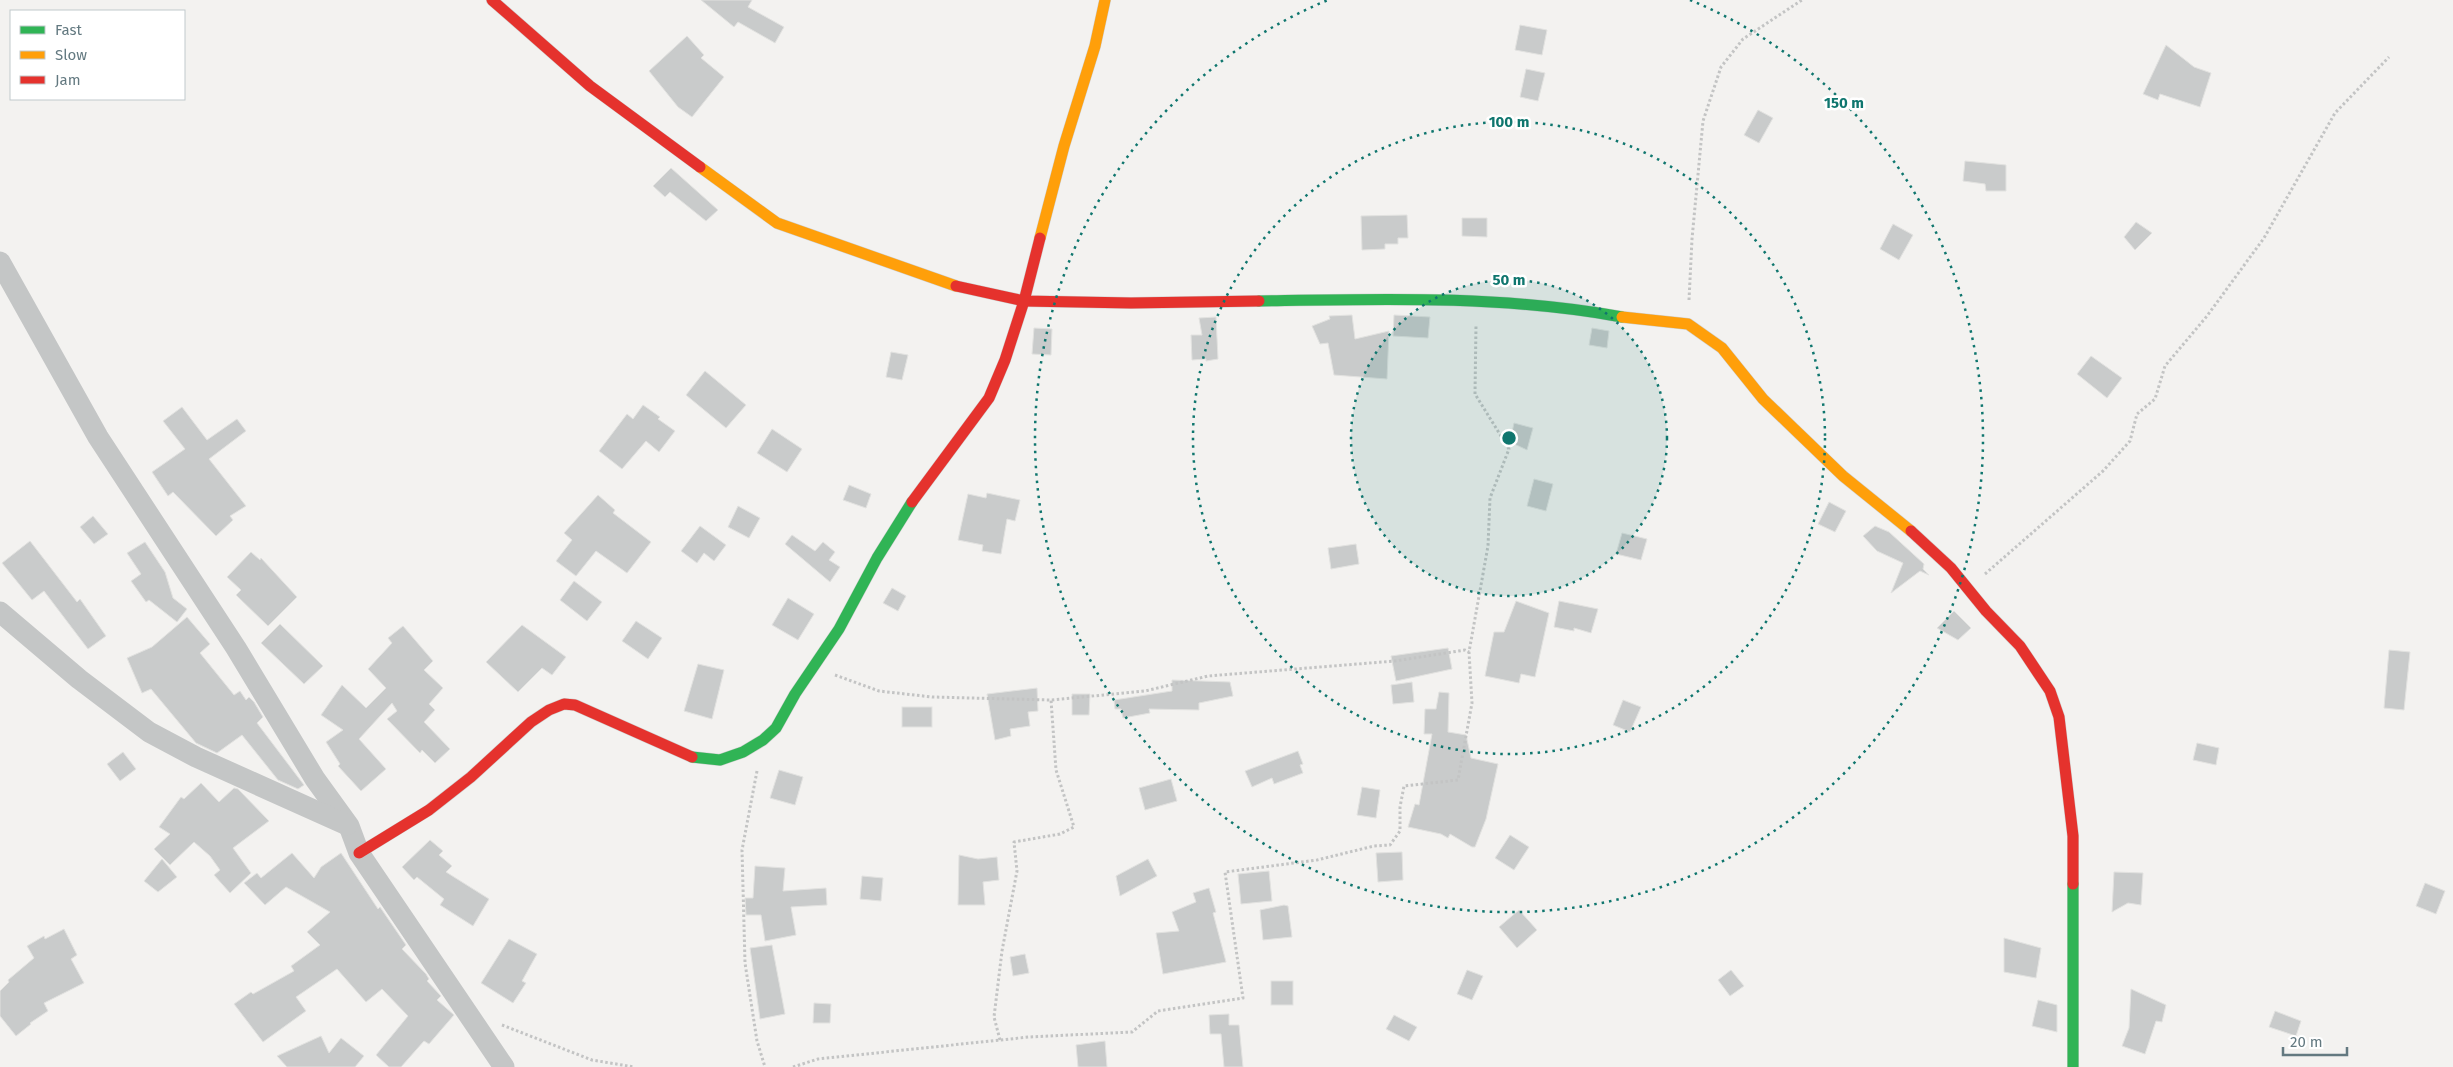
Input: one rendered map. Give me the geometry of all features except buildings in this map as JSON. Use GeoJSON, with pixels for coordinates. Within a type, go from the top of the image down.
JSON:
{"type":"FeatureCollection","features":[{"type":"Feature","properties":{"kind":"street"},"geometry":{"type":"LineString","coordinates":[[492,0],[590,86],[777,223],[967,290],[1024,301],[1131,303],[1396,299],[1506,302],[1642,321],[1688,324],[1722,348],[1763,399],[1843,476],[1899,520],[1951,568],[2020,646],[2039,671],[2050,691],[2059,717],[2073,836],[2073,1067]]}},
{"type":"Feature","properties":{"kind":"street"},"geometry":{"type":"LineString","coordinates":[[359,853],[392,837],[433,810],[532,722],[550,710],[564,704],[589,710],[690,757],[720,760],[743,752],[763,740],[776,728],[839,629],[877,558],[914,499],[989,398],[1005,360],[1024,301],[1064,146],[1095,46],[1105,0]]}},
{"type":"Feature","properties":{"kind":"street"},"geometry":{"type":"LineString","coordinates":[[0,262],[98,437],[236,648],[315,778],[349,826],[359,853],[504,1067]]}},
{"type":"Feature","properties":{"kind":"street"},"geometry":{"type":"LineString","coordinates":[[0,612],[79,678],[149,732],[196,757],[349,826]]}},
{"type":"Feature","properties":{"kind":"path"},"geometry":{"type":"LineString","coordinates":[[1688,324],[1692,239],[1703,121],[1721,67],[1743,39],[1802,0]]}},
{"type":"Feature","properties":{"kind":"path"},"geometry":{"type":"LineString","coordinates":[[1968,588],[2102,471],[2130,441],[2137,414],[2155,399],[2165,366],[2207,316],[2264,238],[2335,113],[2388,57]]}},
{"type":"Feature","properties":{"kind":"path"},"geometry":{"type":"LineString","coordinates":[[792,1067],[818,1059],[1000,1040],[1132,1032],[1158,1011],[1243,998],[1225,872],[1317,860],[1374,846],[1390,845],[1400,831],[1400,807],[1404,786],[1458,780],[1472,703],[1469,652],[1488,546],[1490,498],[1509,449],[1475,394],[1476,301]]}},
{"type":"Feature","properties":{"kind":"path"},"geometry":{"type":"LineString","coordinates":[[814,666],[879,692],[932,697],[1051,700],[1145,691],[1208,676],[1395,661],[1465,650],[1469,652]]}},
{"type":"Feature","properties":{"kind":"path"},"geometry":{"type":"LineString","coordinates":[[1000,1040],[994,1017],[1002,951],[1017,871],[1014,842],[1060,834],[1074,827],[1056,770],[1051,700]]}},
{"type":"Feature","properties":{"kind":"path"},"geometry":{"type":"LineString","coordinates":[[763,740],[742,850],[745,963],[757,1041],[765,1067]]}},
{"type":"Feature","properties":{"kind":"path"},"geometry":{"type":"LineString","coordinates":[[466,1012],[592,1060],[634,1067]]}},
{"type":"Feature","properties":{"kind":"traffic: fast"},"geometry":{"type":"LineString","coordinates":[[1259,301],[1441,300],[1532,305],[1622,317]]}},
{"type":"Feature","properties":{"kind":"traffic: fast"},"geometry":{"type":"LineString","coordinates":[[692,757],[720,760],[743,752],[763,740],[776,728],[795,694],[839,629],[877,558],[912,502]]}},
{"type":"Feature","properties":{"kind":"traffic: fast"},"geometry":{"type":"LineString","coordinates":[[2073,884],[2073,1067]]}},
{"type":"Feature","properties":{"kind":"traffic: slow"},"geometry":{"type":"LineString","coordinates":[[1040,238],[1064,146],[1095,46],[1105,0]]}},
{"type":"Feature","properties":{"kind":"traffic: slow"},"geometry":{"type":"LineString","coordinates":[[700,167],[777,223],[956,286]]}},
{"type":"Feature","properties":{"kind":"traffic: slow"},"geometry":{"type":"LineString","coordinates":[[1622,317],[1688,324],[1722,348],[1763,399],[1843,476],[1911,531]]}},
{"type":"Feature","properties":{"kind":"traffic: jam"},"geometry":{"type":"LineString","coordinates":[[492,0],[590,86],[700,167]]}},
{"type":"Feature","properties":{"kind":"traffic: jam"},"geometry":{"type":"LineString","coordinates":[[912,502],[989,398],[1005,360],[1024,301],[1040,238]]}},
{"type":"Feature","properties":{"kind":"traffic: jam"},"geometry":{"type":"LineString","coordinates":[[956,286],[1024,301],[1131,303],[1259,301]]}},
{"type":"Feature","properties":{"kind":"traffic: jam"},"geometry":{"type":"LineString","coordinates":[[1911,531],[1951,568],[1986,611],[2020,646],[2050,691],[2059,717],[2073,836],[2073,884]]}},
{"type":"Feature","properties":{"kind":"traffic: jam"},"geometry":{"type":"LineString","coordinates":[[359,853],[429,810],[471,777],[531,722],[549,710],[564,704],[575,705],[692,757]]}}]}
